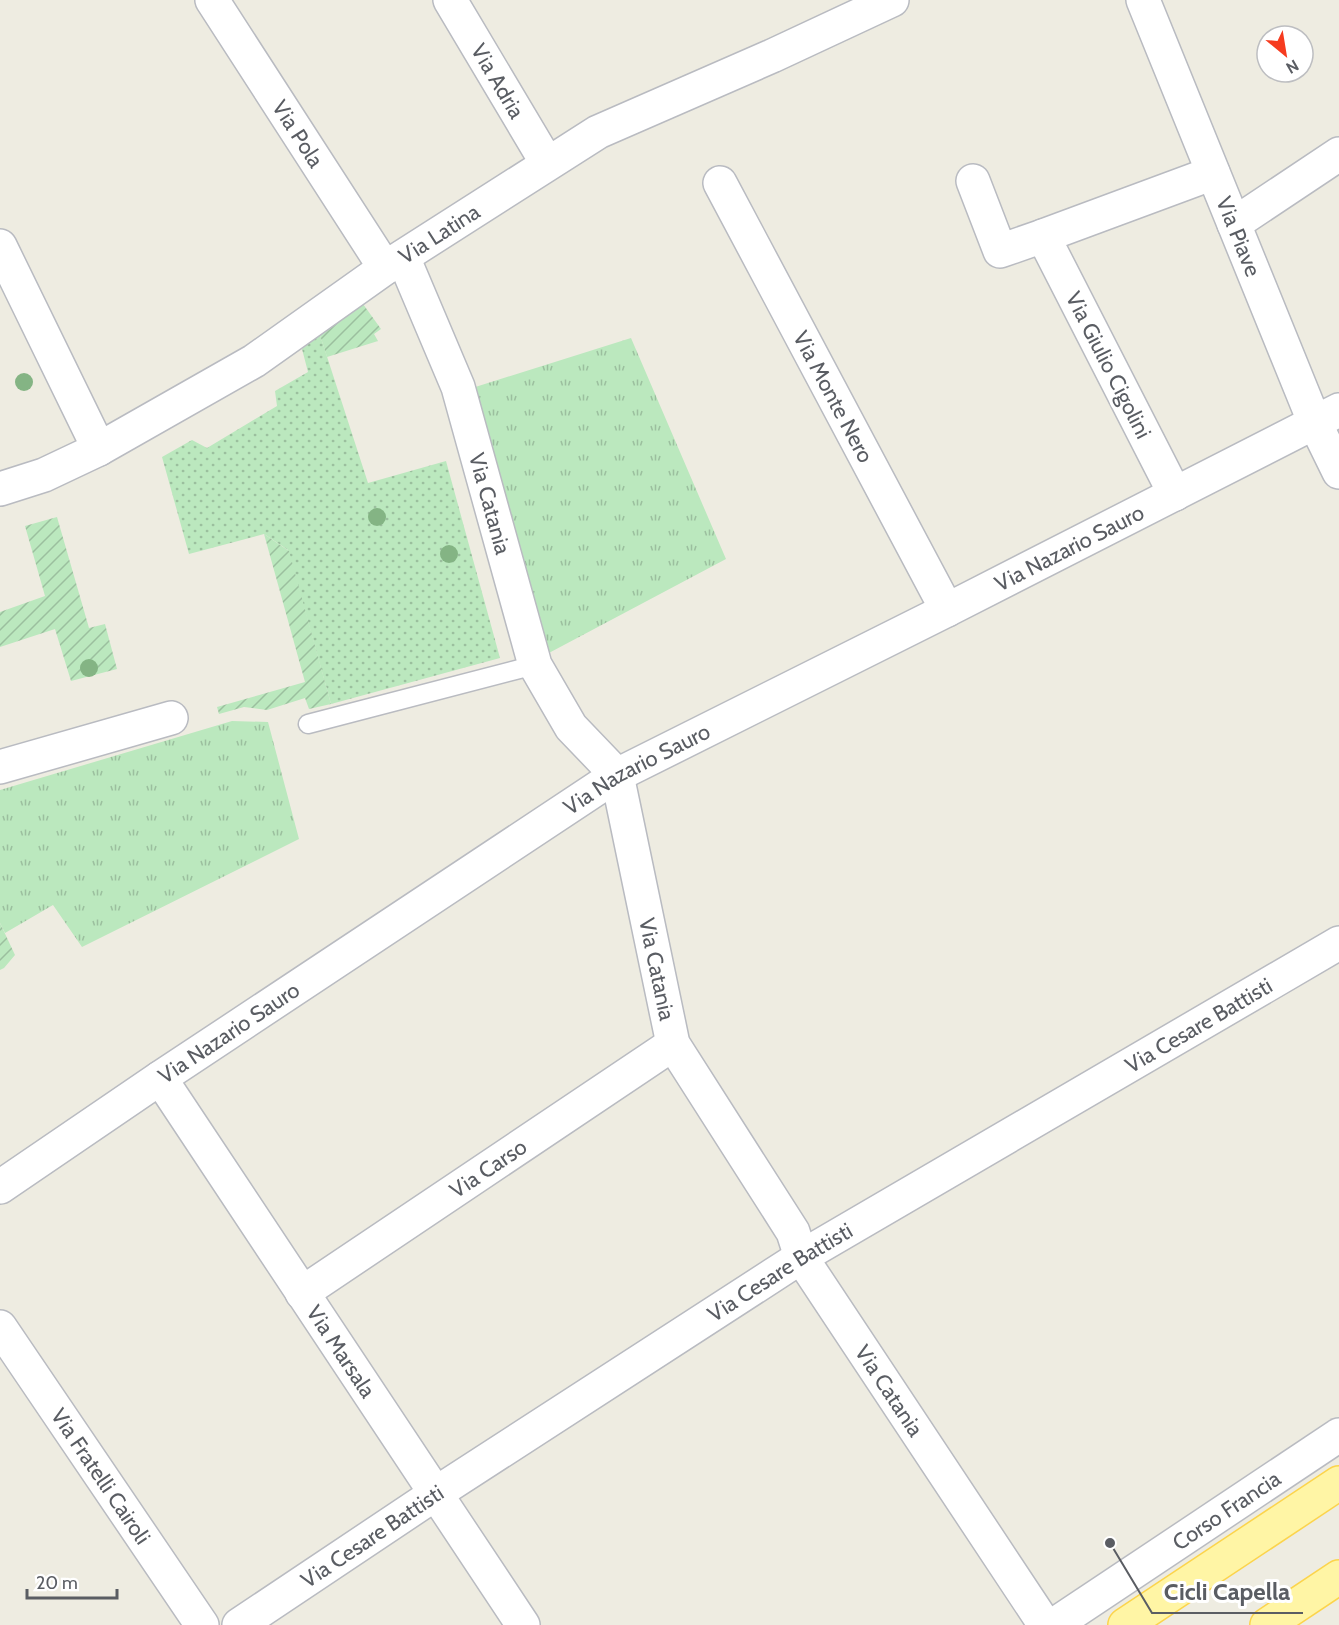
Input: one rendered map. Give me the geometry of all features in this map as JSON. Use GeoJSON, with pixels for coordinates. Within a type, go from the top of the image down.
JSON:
{"type":"FeatureCollection","features":[{"type":"Feature","properties":{"kind":"main road","name":"Corso Francia"},"geometry":{"type":"LineString","coordinates":[[1125,1625],[1339,1484]]}},
{"type":"Feature","properties":{"kind":"main road"},"geometry":{"type":"LineString","coordinates":[[1267,1625],[1339,1577]]}},
{"type":"Feature","properties":{"kind":"street","name":"Via Pola"},"geometry":{"type":"LineString","coordinates":[[212,0],[394,262]]}},
{"type":"Feature","properties":{"kind":"street","name":"Via Adria"},"geometry":{"type":"LineString","coordinates":[[450,0],[547,163]]}},
{"type":"Feature","properties":{"kind":"street","name":"Via Latina"},"geometry":{"type":"LineString","coordinates":[[0,489],[44,475],[99,449],[254,362],[394,262],[598,132],[772,56],[892,0]]}},
{"type":"Feature","properties":{"kind":"street","name":"Via Piave"},"geometry":{"type":"LineString","coordinates":[[1143,0],[1234,224],[1327,415],[1339,472]]}},
{"type":"Feature","properties":{"kind":"street"},"geometry":{"type":"LineString","coordinates":[[1234,224],[1339,154]]}},
{"type":"Feature","properties":{"kind":"street"},"geometry":{"type":"LineString","coordinates":[[973,181],[1000,251],[1213,172]]}},
{"type":"Feature","properties":{"kind":"street","name":"Via Monte Nero"},"geometry":{"type":"LineString","coordinates":[[720,183],[947,610]]}},
{"type":"Feature","properties":{"kind":"street","name":"Via Giulio Cigolini"},"geometry":{"type":"LineString","coordinates":[[1043,236],[1175,494]]}},
{"type":"Feature","properties":{"kind":"street"},"geometry":{"type":"LineString","coordinates":[[0,246],[99,449]]}},
{"type":"Feature","properties":{"kind":"street","name":"Via Catania"},"geometry":{"type":"LineString","coordinates":[[394,262],[458,387],[535,665],[571,727],[617,775],[673,1044],[793,1232],[801,1257],[1045,1625]]}},
{"type":"Feature","properties":{"kind":"street","name":"Via Nazario Sauro"},"geometry":{"type":"LineString","coordinates":[[0,1187],[617,775],[947,610],[1327,415]]}},
{"type":"Feature","properties":{"kind":"street"},"geometry":{"type":"LineString","coordinates":[[0,767],[171,718]]}},
{"type":"Feature","properties":{"kind":"street","name":"Via Cesare Battisti"},"geometry":{"type":"LineString","coordinates":[[239,1625],[435,1494],[801,1257],[1339,943]]}},
{"type":"Feature","properties":{"kind":"street","name":"Via Carso"},"geometry":{"type":"LineString","coordinates":[[302,1293],[673,1044]]}},
{"type":"Feature","properties":{"kind":"street","name":"Via Marsala"},"geometry":{"type":"LineString","coordinates":[[160,1078],[523,1625]]}},
{"type":"Feature","properties":{"kind":"street","name":"Via Fratelli Cairoli"},"geometry":{"type":"LineString","coordinates":[[0,1327],[202,1625]]}},
{"type":"Feature","properties":{"kind":"street","name":"Corso Francia"},"geometry":{"type":"LineString","coordinates":[[1054,1625],[1339,1435]]}},
{"type":"Feature","properties":{"kind":"lane"},"geometry":{"type":"LineString","coordinates":[[308,724],[535,665]]}},
{"type":"Feature","properties":{"kind":"green space"},"geometry":{"type":"Polygon","coordinates":[[[363,304],[381,329],[374,334],[378,341],[327,357],[320,335],[363,304]]]}},
{"type":"Feature","properties":{"kind":"green space"},"geometry":{"type":"Polygon","coordinates":[[[320,335],[368,483],[446,461],[500,658],[331,704],[288,550],[264,534],[189,554],[162,457],[192,440],[207,448],[277,406],[275,391],[308,372],[302,349],[320,335]]]}},
{"type":"Feature","properties":{"kind":"green space"},"geometry":{"type":"Polygon","coordinates":[[[631,338],[726,559],[547,654],[469,389],[631,338]]]}},
{"type":"Feature","properties":{"kind":"green space"},"geometry":{"type":"Polygon","coordinates":[[[57,517],[89,628],[105,624],[117,669],[71,681],[55,629],[0,647],[0,612],[45,596],[25,526],[57,517]]]}},
{"type":"Feature","properties":{"kind":"green space"},"geometry":{"type":"Polygon","coordinates":[[[264,534],[289,551],[331,704],[309,709],[305,698],[267,710],[244,707],[219,714],[217,707],[305,682],[264,534]]]}},
{"type":"Feature","properties":{"kind":"green space"},"geometry":{"type":"Polygon","coordinates":[[[232,721],[268,722],[299,839],[82,947],[53,905],[5,933],[0,923],[0,790],[232,721]]]}},
{"type":"Feature","properties":{"kind":"green space"},"geometry":{"type":"Polygon","coordinates":[[[0,923],[15,955],[0,970],[0,923]]]}},
{"type":"Feature","properties":{"kind":"place","name":"Cicli Capella"},"geometry":{"type":"Point","coordinates":[1110,1543]}}]}
